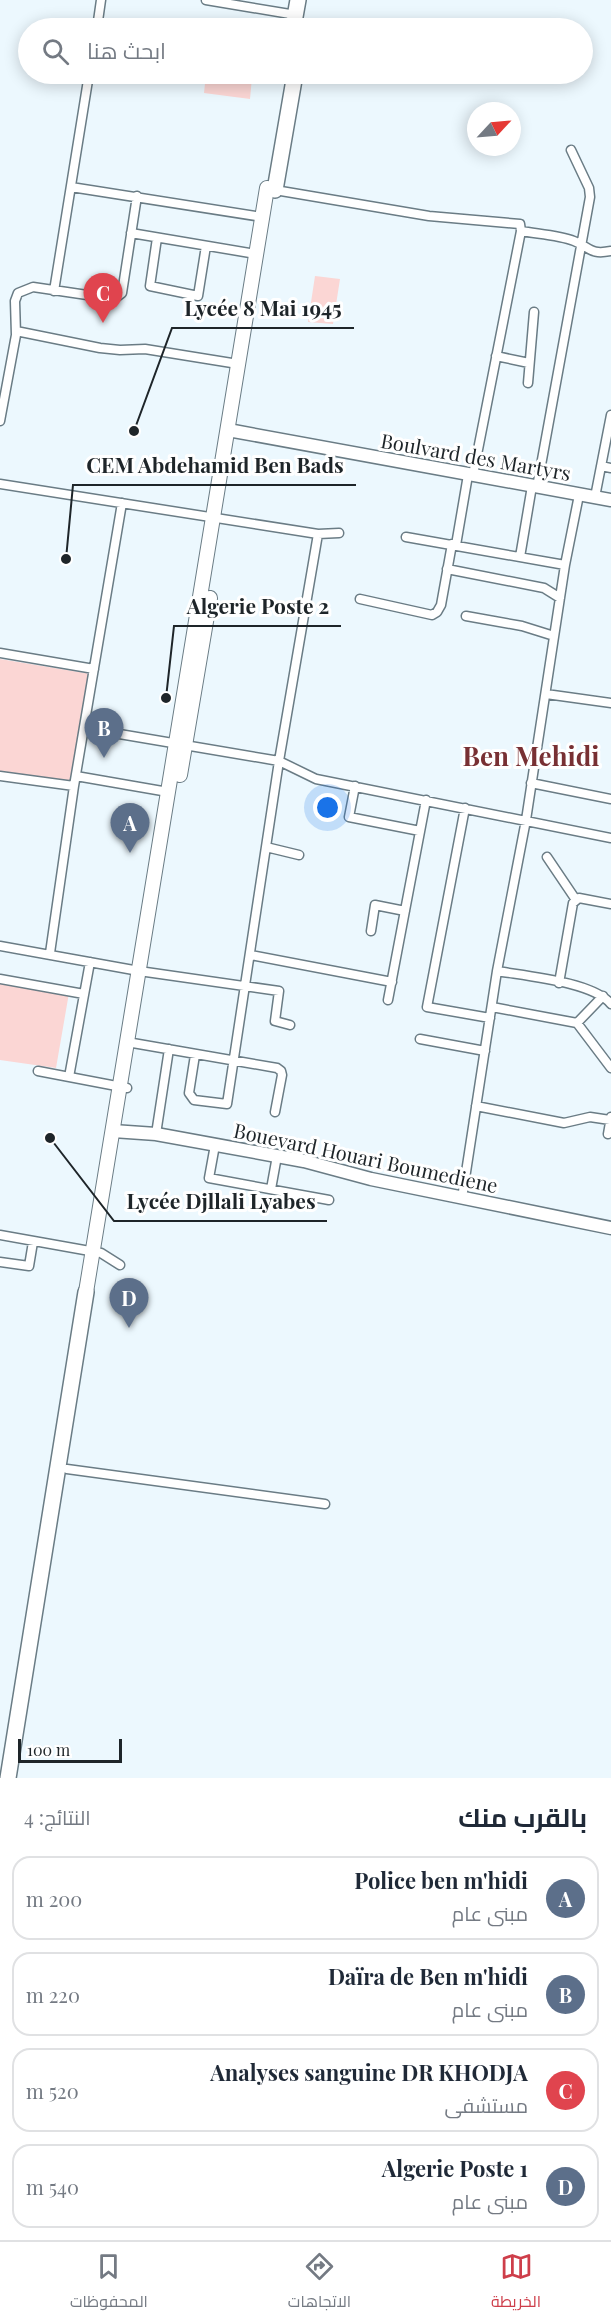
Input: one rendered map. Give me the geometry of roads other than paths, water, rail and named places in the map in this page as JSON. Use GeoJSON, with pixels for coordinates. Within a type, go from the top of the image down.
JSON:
{"type":"FeatureCollection","features":[{"type":"Feature","properties":{"kind":"highway"},"geometry":{"type":"LineString","coordinates":[[297,18],[307,0]]}},
{"type":"Feature","properties":{"kind":"highway"},"geometry":{"type":"LineString","coordinates":[[271,189],[285,84]]}},
{"type":"Feature","properties":{"kind":"highway"},"geometry":{"type":"LineString","coordinates":[[271,189],[293,84]]}},
{"type":"Feature","properties":{"kind":"highway"},"geometry":{"type":"LineString","coordinates":[[17,1778],[67,1469],[90,1293]]}},
{"type":"Feature","properties":{"kind":"highway"},"geometry":{"type":"LineString","coordinates":[[8,1778],[90,1293]]}},
{"type":"Feature","properties":{"kind":"main road"},"geometry":{"type":"LineString","coordinates":[[232,431],[238,364],[262,217],[271,189]]}},
{"type":"Feature","properties":{"kind":"main road"},"geometry":{"type":"LineString","coordinates":[[90,1293],[271,189]]}},
{"type":"Feature","properties":{"kind":"main road"},"geometry":{"type":"LineString","coordinates":[[143,971],[168,792],[181,743]]}},
{"type":"Feature","properties":{"kind":"street"},"geometry":{"type":"LineString","coordinates":[[98,18],[101,0]]}},
{"type":"Feature","properties":{"kind":"street"},"geometry":{"type":"LineString","coordinates":[[206,0],[297,18]]}},
{"type":"Feature","properties":{"kind":"street"},"geometry":{"type":"LineString","coordinates":[[54,291],[87,84]]}},
{"type":"Feature","properties":{"kind":"street"},"geometry":{"type":"LineString","coordinates":[[520,557],[588,212],[589,188],[571,150]]}},
{"type":"Feature","properties":{"kind":"street"},"geometry":{"type":"LineString","coordinates":[[71,187],[262,217]]}},
{"type":"Feature","properties":{"kind":"street"},"geometry":{"type":"LineString","coordinates":[[271,189],[429,216],[520,225],[521,231],[496,356],[471,475],[447,569],[441,605],[432,615],[360,599]]}},
{"type":"Feature","properties":{"kind":"street"},"geometry":{"type":"LineString","coordinates":[[0,421],[16,331],[15,301],[18,293],[33,287],[114,299],[119,297],[122,293],[137,196]]}},
{"type":"Feature","properties":{"kind":"street"},"geometry":{"type":"LineString","coordinates":[[521,231],[575,242],[596,252],[611,251]]}},
{"type":"Feature","properties":{"kind":"street"},"geometry":{"type":"LineString","coordinates":[[131,233],[256,254]]}},
{"type":"Feature","properties":{"kind":"street"},"geometry":{"type":"LineString","coordinates":[[157,238],[150,286],[198,296],[206,246]]}},
{"type":"Feature","properties":{"kind":"street"},"geometry":{"type":"LineString","coordinates":[[528,383],[534,312]]}},
{"type":"Feature","properties":{"kind":"street"},"geometry":{"type":"LineString","coordinates":[[16,331],[100,348],[145,349],[238,364]]}},
{"type":"Feature","properties":{"kind":"street"},"geometry":{"type":"LineString","coordinates":[[496,356],[529,363]]}},
{"type":"Feature","properties":{"kind":"street"},"geometry":{"type":"LineString","coordinates":[[595,497],[611,415]]}},
{"type":"Feature","properties":{"kind":"street","name":"Boulvard des Martyrs"},"geometry":{"type":"LineString","coordinates":[[232,431],[611,500]]}},
{"type":"Feature","properties":{"kind":"street"},"geometry":{"type":"LineString","coordinates":[[601,466],[611,468]]}},
{"type":"Feature","properties":{"kind":"street"},"geometry":{"type":"LineString","coordinates":[[0,484],[318,534],[339,533]]}},
{"type":"Feature","properties":{"kind":"street"},"geometry":{"type":"LineString","coordinates":[[462,1198],[497,971],[525,820],[565,565],[579,495]]}},
{"type":"Feature","properties":{"kind":"street"},"geometry":{"type":"LineString","coordinates":[[50,953],[74,786],[122,503]]}},
{"type":"Feature","properties":{"kind":"street"},"geometry":{"type":"LineString","coordinates":[[195,1055],[190,1097],[194,1100],[227,1104],[279,761],[318,534]]}},
{"type":"Feature","properties":{"kind":"street"},"geometry":{"type":"LineString","coordinates":[[406,537],[565,565]]}},
{"type":"Feature","properties":{"kind":"street"},"geometry":{"type":"LineString","coordinates":[[447,569],[544,588],[560,598]]}},
{"type":"Feature","properties":{"kind":"street"},"geometry":{"type":"LineString","coordinates":[[466,616],[522,626],[554,636]]}},
{"type":"Feature","properties":{"kind":"street"},"geometry":{"type":"LineString","coordinates":[[0,653],[94,669]]}},
{"type":"Feature","properties":{"kind":"street"},"geometry":{"type":"LineString","coordinates":[[546,694],[611,703]]}},
{"type":"Feature","properties":{"kind":"street"},"geometry":{"type":"LineString","coordinates":[[84,728],[279,761],[316,779],[611,838]]}},
{"type":"Feature","properties":{"kind":"street"},"geometry":{"type":"LineString","coordinates":[[0,776],[74,786]]}},
{"type":"Feature","properties":{"kind":"street"},"geometry":{"type":"LineString","coordinates":[[76,776],[168,792]]}},
{"type":"Feature","properties":{"kind":"street"},"geometry":{"type":"LineString","coordinates":[[531,783],[611,799]]}},
{"type":"Feature","properties":{"kind":"street"},"geometry":{"type":"LineString","coordinates":[[355,786],[349,816],[420,831]]}},
{"type":"Feature","properties":{"kind":"street"},"geometry":{"type":"LineString","coordinates":[[388,1000],[426,800]]}},
{"type":"Feature","properties":{"kind":"street"},"geometry":{"type":"LineString","coordinates":[[465,808],[427,1007],[490,1017]]}},
{"type":"Feature","properties":{"kind":"street"},"geometry":{"type":"LineString","coordinates":[[266,847],[299,855]]}},
{"type":"Feature","properties":{"kind":"street"},"geometry":{"type":"LineString","coordinates":[[547,856],[576,900]]}},
{"type":"Feature","properties":{"kind":"street"},"geometry":{"type":"LineString","coordinates":[[559,983],[573,903],[579,898],[611,904]]}},
{"type":"Feature","properties":{"kind":"street"},"geometry":{"type":"LineString","coordinates":[[371,931],[375,905],[405,911]]}},
{"type":"Feature","properties":{"kind":"street"},"geometry":{"type":"LineString","coordinates":[[0,946],[143,971],[279,991],[275,1022],[291,1025]]}},
{"type":"Feature","properties":{"kind":"street"},"geometry":{"type":"LineString","coordinates":[[250,955],[392,982]]}},
{"type":"Feature","properties":{"kind":"street"},"geometry":{"type":"LineString","coordinates":[[69,1077],[90,962]]}},
{"type":"Feature","properties":{"kind":"street"},"geometry":{"type":"LineString","coordinates":[[497,971],[583,987],[603,996],[611,1004]]}},
{"type":"Feature","properties":{"kind":"street"},"geometry":{"type":"LineString","coordinates":[[0,979],[84,994]]}},
{"type":"Feature","properties":{"kind":"street"},"geometry":{"type":"LineString","coordinates":[[577,1023],[603,996]]}},
{"type":"Feature","properties":{"kind":"street"},"geometry":{"type":"LineString","coordinates":[[492,1007],[577,1023],[611,1068]]}},
{"type":"Feature","properties":{"kind":"street"},"geometry":{"type":"LineString","coordinates":[[420,1039],[485,1051]]}},
{"type":"Feature","properties":{"kind":"street"},"geometry":{"type":"LineString","coordinates":[[131,1042],[195,1055],[235,1059],[281,1071],[275,1112]]}},
{"type":"Feature","properties":{"kind":"street"},"geometry":{"type":"LineString","coordinates":[[156,1134],[169,1049]]}},
{"type":"Feature","properties":{"kind":"street"},"geometry":{"type":"LineString","coordinates":[[38,1071],[123,1087]]}},
{"type":"Feature","properties":{"kind":"street"},"geometry":{"type":"LineString","coordinates":[[476,1106],[564,1123],[590,1117],[611,1117],[608,1134]]}},
{"type":"Feature","properties":{"kind":"street","name":"Bouevard Houari Boumediene"},"geometry":{"type":"LineString","coordinates":[[117,1131],[156,1134],[277,1156],[371,1179],[611,1228]]}},
{"type":"Feature","properties":{"kind":"street"},"geometry":{"type":"LineString","coordinates":[[215,1145],[209,1178],[329,1200]]}},
{"type":"Feature","properties":{"kind":"street"},"geometry":{"type":"LineString","coordinates":[[271,1189],[277,1156]]}},
{"type":"Feature","properties":{"kind":"street"},"geometry":{"type":"LineString","coordinates":[[0,1235],[97,1252],[120,1265]]}},
{"type":"Feature","properties":{"kind":"street"},"geometry":{"type":"LineString","coordinates":[[0,1262],[29,1266],[33,1242]]}},
{"type":"Feature","properties":{"kind":"street"},"geometry":{"type":"LineString","coordinates":[[67,1469],[325,1504]]}},
{"type":"Feature","properties":{"kind":"place","name":"Analyses sanguine DR KHODJA"},"geometry":{"type":"Point","coordinates":[103,323]}},
{"type":"Feature","properties":{"kind":"place","name":"Lycée 8 Mai 1945"},"geometry":{"type":"Point","coordinates":[134,431]}},
{"type":"Feature","properties":{"kind":"place","name":"CEM Abdehamid Ben Bads"},"geometry":{"type":"Point","coordinates":[66,559]}},
{"type":"Feature","properties":{"kind":"place","name":"Algerie Poste 2"},"geometry":{"type":"Point","coordinates":[166,698]}},
{"type":"Feature","properties":{"kind":"place","name":"Daïra de Ben m'hidi"},"geometry":{"type":"Point","coordinates":[104,758]}},
{"type":"Feature","properties":{"kind":"place","name":"Police ben m'hidi"},"geometry":{"type":"Point","coordinates":[130,853]}},
{"type":"Feature","properties":{"kind":"place","name":"Lycée Djllali Lyabes"},"geometry":{"type":"Point","coordinates":[50,1138]}},
{"type":"Feature","properties":{"kind":"place","name":"Algerie Poste 1"},"geometry":{"type":"Point","coordinates":[129,1328]}},
{"type":"Feature","properties":{"kind":"district","name":"Ben Mehidi"},"geometry":{"type":"Point","coordinates":[531,755]}}]}
